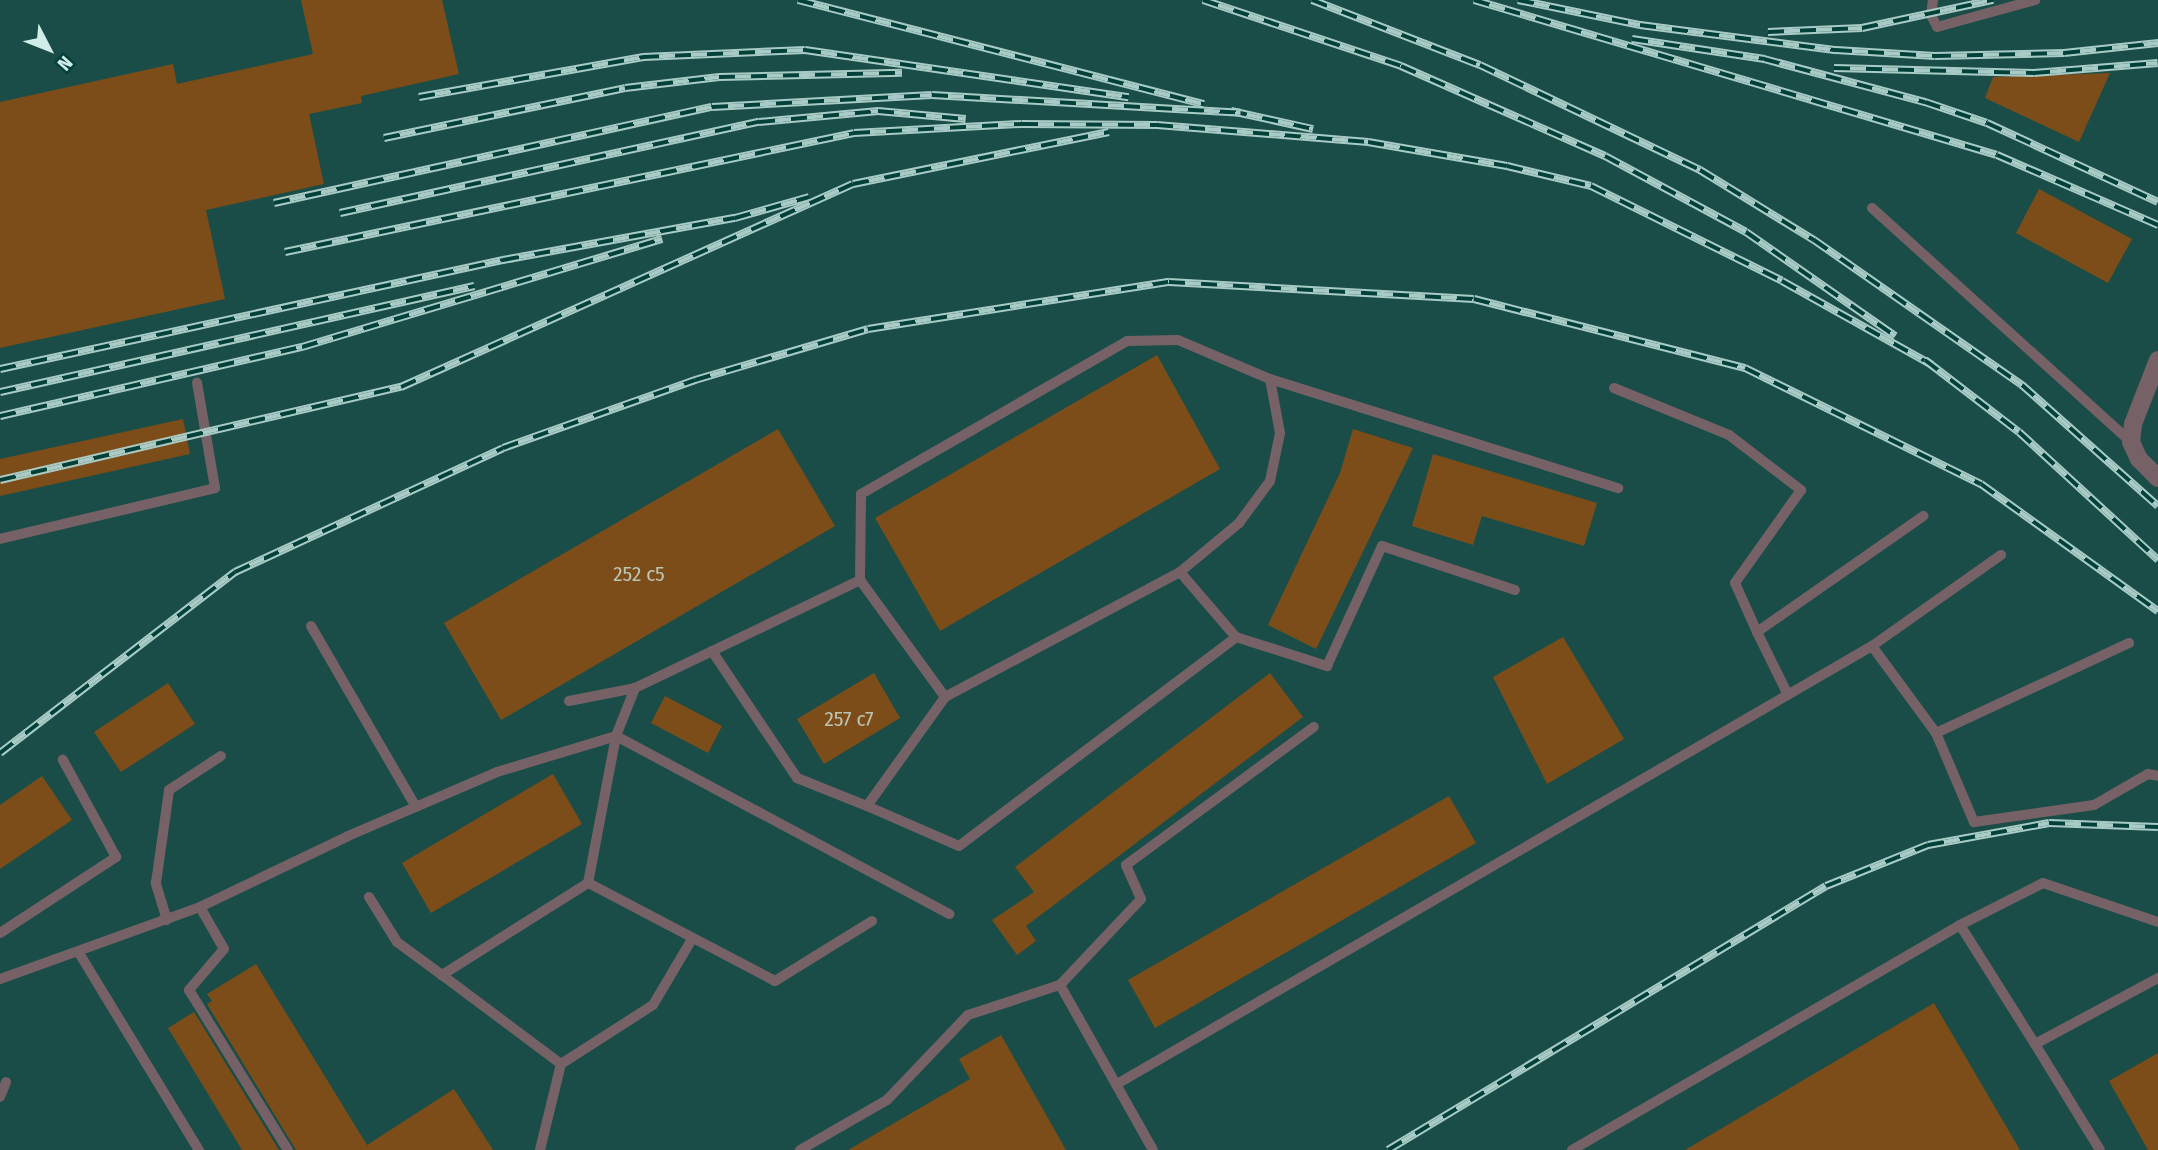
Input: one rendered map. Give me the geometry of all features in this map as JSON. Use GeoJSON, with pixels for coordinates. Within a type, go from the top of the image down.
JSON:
{"type":"FeatureCollection","features":[{"type":"Feature","properties":{"kind":"street"},"geometry":{"type":"LineString","coordinates":[[2158,360],[2133,424],[2131,442],[2139,459],[2158,478]]}},
{"type":"Feature","properties":{"kind":"lane"},"geometry":{"type":"LineString","coordinates":[[1933,0],[1931,15],[1937,27],[2035,0]]}},
{"type":"Feature","properties":{"kind":"lane"},"geometry":{"type":"LineString","coordinates":[[1872,208],[2131,442]]}},
{"type":"Feature","properties":{"kind":"lane"},"geometry":{"type":"LineString","coordinates":[[945,697],[860,580],[861,495],[1127,341],[1178,340],[1269,379],[1618,488]]}},
{"type":"Feature","properties":{"kind":"lane"},"geometry":{"type":"LineString","coordinates":[[867,806],[945,697],[1180,572],[1239,523],[1270,481],[1280,433],[1269,379]]}},
{"type":"Feature","properties":{"kind":"lane"},"geometry":{"type":"LineString","coordinates":[[0,539],[215,488],[197,383]]}},
{"type":"Feature","properties":{"kind":"lane"},"geometry":{"type":"LineString","coordinates":[[1614,388],[1729,435],[1801,490],[1735,583],[1788,695]]}},
{"type":"Feature","properties":{"kind":"lane"},"geometry":{"type":"LineString","coordinates":[[1757,632],[1923,516]]}},
{"type":"Feature","properties":{"kind":"lane"},"geometry":{"type":"LineString","coordinates":[[1180,572],[1236,636],[1327,666],[1382,545],[1515,590]]}},
{"type":"Feature","properties":{"kind":"lane"},"geometry":{"type":"LineString","coordinates":[[1117,1084],[1872,646],[2001,555]]}},
{"type":"Feature","properties":{"kind":"lane"},"geometry":{"type":"LineString","coordinates":[[569,701],[635,688],[860,580]]}},
{"type":"Feature","properties":{"kind":"lane"},"geometry":{"type":"LineString","coordinates":[[311,626],[416,807]]}},
{"type":"Feature","properties":{"kind":"lane"},"geometry":{"type":"LineString","coordinates":[[712,651],[797,778],[959,846],[1236,636]]}},
{"type":"Feature","properties":{"kind":"lane"},"geometry":{"type":"LineString","coordinates":[[1936,733],[2129,643]]}},
{"type":"Feature","properties":{"kind":"lane"},"geometry":{"type":"LineString","coordinates":[[1872,646],[1936,733],[1974,822],[2094,805],[2148,774],[2158,776]]}},
{"type":"Feature","properties":{"kind":"lane"},"geometry":{"type":"LineString","coordinates":[[442,975],[588,883],[616,736],[635,688]]}},
{"type":"Feature","properties":{"kind":"lane"},"geometry":{"type":"LineString","coordinates":[[800,1150],[887,1100],[968,1015],[1060,985],[1141,899],[1126,865],[1314,727]]}},
{"type":"Feature","properties":{"kind":"lane"},"geometry":{"type":"LineString","coordinates":[[0,979],[79,953],[200,907],[497,772],[616,736],[950,914]]}},
{"type":"Feature","properties":{"kind":"lane"},"geometry":{"type":"LineString","coordinates":[[167,920],[156,883],[169,790],[221,756]]}},
{"type":"Feature","properties":{"kind":"lane"},"geometry":{"type":"LineString","coordinates":[[0,933],[116,857],[63,760]]}},
{"type":"Feature","properties":{"kind":"lane"},"geometry":{"type":"LineString","coordinates":[[588,883],[775,981],[872,922]]}},
{"type":"Feature","properties":{"kind":"lane"},"geometry":{"type":"LineString","coordinates":[[1572,1150],[1960,925],[2043,883],[2158,922]]}},
{"type":"Feature","properties":{"kind":"lane"},"geometry":{"type":"LineString","coordinates":[[369,897],[397,942],[561,1064]]}},
{"type":"Feature","properties":{"kind":"lane"},"geometry":{"type":"LineString","coordinates":[[200,907],[224,949],[189,990],[288,1150]]}},
{"type":"Feature","properties":{"kind":"lane"},"geometry":{"type":"LineString","coordinates":[[1960,925],[2100,1150]]}},
{"type":"Feature","properties":{"kind":"lane"},"geometry":{"type":"LineString","coordinates":[[540,1150],[561,1064],[653,1005],[692,939]]}},
{"type":"Feature","properties":{"kind":"lane"},"geometry":{"type":"LineString","coordinates":[[79,953],[199,1150]]}},
{"type":"Feature","properties":{"kind":"lane"},"geometry":{"type":"LineString","coordinates":[[2035,1044],[2158,978]]}},
{"type":"Feature","properties":{"kind":"lane"},"geometry":{"type":"LineString","coordinates":[[1060,985],[1150,1147],[1137,1150]]}},
{"type":"Feature","properties":{"kind":"lane"},"geometry":{"type":"LineString","coordinates":[[0,1097],[6,1083]]}},
{"type":"Feature","properties":{"kind":"shaded area"},"geometry":{"type":"Polygon","coordinates":[[[0,0],[2158,0],[2158,1150],[0,1150],[0,0]]]}},
{"type":"Feature","properties":{"kind":"building"},"geometry":{"type":"Polygon","coordinates":[[[301,0],[442,0],[459,74],[361,96],[362,103],[309,114],[324,184],[206,210],[225,299],[0,348],[0,102],[173,64],[177,84],[313,54],[301,0]]]}},
{"type":"Feature","properties":{"kind":"building"},"geometry":{"type":"Polygon","coordinates":[[[2110,73],[2079,142],[1985,98],[1993,77],[2110,73]]]}},
{"type":"Feature","properties":{"kind":"building"},"geometry":{"type":"Polygon","coordinates":[[[2039,189],[2132,239],[2108,283],[2016,233],[2039,189]]]}},
{"type":"Feature","properties":{"kind":"building"},"geometry":{"type":"Polygon","coordinates":[[[1157,355],[1220,469],[940,631],[875,518],[1157,355]]]}},
{"type":"Feature","properties":{"kind":"building"},"geometry":{"type":"Polygon","coordinates":[[[183,419],[190,454],[0,496],[0,459],[183,419]]]}},
{"type":"Feature","properties":{"kind":"building"},"geometry":{"type":"Polygon","coordinates":[[[778,429],[835,526],[501,720],[444,623],[778,429]]]}},
{"type":"Feature","properties":{"kind":"building"},"geometry":{"type":"Polygon","coordinates":[[[1353,429],[1413,448],[1316,649],[1268,625],[1340,473],[1353,429]]]}},
{"type":"Feature","properties":{"kind":"building"},"geometry":{"type":"Polygon","coordinates":[[[1433,454],[1597,503],[1584,546],[1482,516],[1473,545],[1412,526],[1433,454]]]}},
{"type":"Feature","properties":{"kind":"building"},"geometry":{"type":"Polygon","coordinates":[[[1563,637],[1624,739],[1547,784],[1493,677],[1563,637]]]}},
{"type":"Feature","properties":{"kind":"building"},"geometry":{"type":"Polygon","coordinates":[[[874,673],[900,718],[824,764],[797,719],[874,673]]]}},
{"type":"Feature","properties":{"kind":"building"},"geometry":{"type":"Polygon","coordinates":[[[1270,673],[1303,717],[1026,926],[1036,941],[1017,955],[992,920],[1034,892],[1015,867],[1270,673]]]}},
{"type":"Feature","properties":{"kind":"building"},"geometry":{"type":"Polygon","coordinates":[[[168,683],[195,724],[121,772],[94,732],[168,683]]]}},
{"type":"Feature","properties":{"kind":"building"},"geometry":{"type":"Polygon","coordinates":[[[665,696],[722,726],[708,753],[651,723],[665,696]]]}},
{"type":"Feature","properties":{"kind":"building"},"geometry":{"type":"Polygon","coordinates":[[[553,774],[582,824],[431,913],[402,863],[553,774]]]}},
{"type":"Feature","properties":{"kind":"building"},"geometry":{"type":"Polygon","coordinates":[[[42,776],[72,820],[0,869],[0,805],[42,776]]]}},
{"type":"Feature","properties":{"kind":"building"},"geometry":{"type":"Polygon","coordinates":[[[1449,796],[1476,843],[1155,1028],[1128,980],[1449,796]]]}},
{"type":"Feature","properties":{"kind":"building"},"geometry":{"type":"Polygon","coordinates":[[[256,964],[367,1145],[454,1089],[493,1150],[296,1150],[207,1004],[212,1001],[207,994],[256,964]]]}},
{"type":"Feature","properties":{"kind":"building"},"geometry":{"type":"Polygon","coordinates":[[[1934,1003],[2020,1150],[1685,1150],[1934,1003]]]}},
{"type":"Feature","properties":{"kind":"building"},"geometry":{"type":"Polygon","coordinates":[[[194,1012],[279,1150],[242,1150],[168,1028],[194,1012]]]}},
{"type":"Feature","properties":{"kind":"building"},"geometry":{"type":"Polygon","coordinates":[[[1001,1035],[1066,1150],[848,1150],[970,1079],[959,1059],[1001,1035]]]}},
{"type":"Feature","properties":{"kind":"building"},"geometry":{"type":"Polygon","coordinates":[[[2158,1053],[2158,1150],[2148,1150],[2109,1081],[2158,1053]]]}},
{"type":"Feature","properties":{"kind":"railway"},"geometry":{"type":"LineString","coordinates":[[798,0],[1204,104]]}},
{"type":"Feature","properties":{"kind":"railway"},"geometry":{"type":"LineString","coordinates":[[1203,0],[1401,66],[1605,156],[1746,232],[1895,336]]}},
{"type":"Feature","properties":{"kind":"railway"},"geometry":{"type":"LineString","coordinates":[[1312,0],[1480,65],[1700,170],[1814,240],[2022,385],[2158,506]]}},
{"type":"Feature","properties":{"kind":"railway"},"geometry":{"type":"LineString","coordinates":[[1474,0],[1997,155],[2158,225]]}},
{"type":"Feature","properties":{"kind":"railway"},"geometry":{"type":"LineString","coordinates":[[1518,0],[1640,25],[1836,50],[1935,56],[2064,53],[2158,43]]}},
{"type":"Feature","properties":{"kind":"railway"},"geometry":{"type":"LineString","coordinates":[[1768,32],[1862,28],[1993,0]]}},
{"type":"Feature","properties":{"kind":"railway"},"geometry":{"type":"LineString","coordinates":[[1632,39],[1764,59],[1925,102],[1987,123],[2158,202]]}},
{"type":"Feature","properties":{"kind":"railway"},"geometry":{"type":"LineString","coordinates":[[419,97],[643,57],[805,50],[1129,97]]}},
{"type":"Feature","properties":{"kind":"railway"},"geometry":{"type":"LineString","coordinates":[[1834,68],[2034,73],[2158,63]]}},
{"type":"Feature","properties":{"kind":"railway"},"geometry":{"type":"LineString","coordinates":[[384,138],[625,88],[719,77],[902,73]]}},
{"type":"Feature","properties":{"kind":"railway"},"geometry":{"type":"LineString","coordinates":[[274,203],[712,107],[932,95],[1240,113]]}},
{"type":"Feature","properties":{"kind":"railway"},"geometry":{"type":"LineString","coordinates":[[340,213],[759,122],[878,111],[966,119]]}},
{"type":"Feature","properties":{"kind":"railway"},"geometry":{"type":"LineString","coordinates":[[1231,111],[1313,129]]}},
{"type":"Feature","properties":{"kind":"railway"},"geometry":{"type":"LineString","coordinates":[[285,252],[854,133],[1022,124],[1157,125],[1368,142],[1507,166],[1591,186],[1782,281],[1932,365]]}},
{"type":"Feature","properties":{"kind":"railway"},"geometry":{"type":"LineString","coordinates":[[0,480],[401,387],[853,184],[1109,132]]}},
{"type":"Feature","properties":{"kind":"railway"},"geometry":{"type":"LineString","coordinates":[[0,369],[503,260],[735,218],[809,197]]}},
{"type":"Feature","properties":{"kind":"railway"},"geometry":{"type":"LineString","coordinates":[[0,416],[302,347],[662,239]]}},
{"type":"Feature","properties":{"kind":"railway"},"geometry":{"type":"LineString","coordinates":[[0,753],[235,572],[503,448],[695,380],[868,329],[1169,282],[1474,299],[1745,368],[1981,484],[2158,611]]}},
{"type":"Feature","properties":{"kind":"railway"},"geometry":{"type":"LineString","coordinates":[[0,392],[474,286]]}},
{"type":"Feature","properties":{"kind":"railway"},"geometry":{"type":"LineString","coordinates":[[1925,360],[2019,432],[2158,560]]}},
{"type":"Feature","properties":{"kind":"railway"},"geometry":{"type":"LineString","coordinates":[[1388,1150],[1826,886],[1928,845],[2049,823],[2158,827]]}}]}
